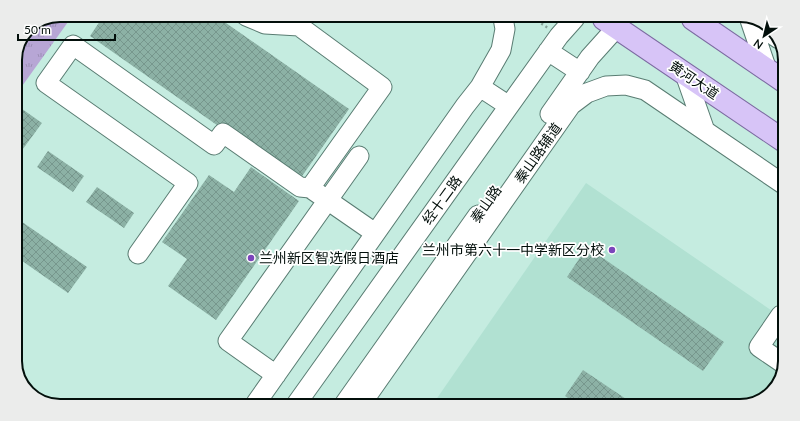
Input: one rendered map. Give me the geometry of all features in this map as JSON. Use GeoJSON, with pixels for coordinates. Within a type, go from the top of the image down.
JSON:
{"type":"FeatureCollection","features":[{"type":"Feature","properties":{"kind":"main road","name":"黄河大道"},"geometry":{"type":"LineString","coordinates":[[614,22],[685,74],[778,137]]}},
{"type":"Feature","properties":{"kind":"main road"},"geometry":{"type":"LineString","coordinates":[[697,22],[776,76]]}},
{"type":"Feature","properties":{"kind":"street"},"geometry":{"type":"LineString","coordinates":[[278,22],[299,26],[382,87],[310,188]]}},
{"type":"Feature","properties":{"kind":"street"},"geometry":{"type":"LineString","coordinates":[[259,399],[465,106],[480,87],[501,50],[505,28],[504,22]]}},
{"type":"Feature","properties":{"kind":"street","name":"经十二路"},"geometry":{"type":"LineString","coordinates":[[300,399],[548,51],[571,22]]}},
{"type":"Feature","properties":{"kind":"street","name":"秦山路"},"geometry":{"type":"LineString","coordinates":[[347,399],[590,58],[614,22]]}},
{"type":"Feature","properties":{"kind":"street"},"geometry":{"type":"LineString","coordinates":[[752,24],[776,76]]}},
{"type":"Feature","properties":{"kind":"street"},"geometry":{"type":"LineString","coordinates":[[138,254],[188,183],[46,83],[73,45],[214,145],[223,133],[300,187],[310,188],[375,233]]}},
{"type":"Feature","properties":{"kind":"street"},"geometry":{"type":"LineString","coordinates":[[548,51],[580,72]]}},
{"type":"Feature","properties":{"kind":"street"},"geometry":{"type":"LineString","coordinates":[[685,74],[705,130]]}},
{"type":"Feature","properties":{"kind":"street","name":"秦山路辅道"},"geometry":{"type":"LineString","coordinates":[[366,399],[572,105],[587,93],[606,86],[626,84],[645,90],[778,181]]}},
{"type":"Feature","properties":{"kind":"street"},"geometry":{"type":"LineString","coordinates":[[480,87],[509,106]]}},
{"type":"Feature","properties":{"kind":"street"},"geometry":{"type":"LineString","coordinates":[[276,375],[228,341],[359,156]]}},
{"type":"Feature","properties":{"kind":"street"},"geometry":{"type":"LineString","coordinates":[[778,319],[759,347],[778,360]]}},
{"type":"Feature","properties":{"kind":"shaded area","name":"兰州市第六十一中学新区分校"},"geometry":{"type":"Polygon","coordinates":[[[586,183],[778,315],[777,371],[772,382],[767,388],[750,398],[436,399],[586,183]]]}},
{"type":"Feature","properties":{"kind":"green space"},"geometry":{"type":"Polygon","coordinates":[[[68,22],[22,86],[22,57],[28,39],[39,28],[45,25],[68,22]]]}},
{"type":"Feature","properties":{"kind":"building"},"geometry":{"type":"Polygon","coordinates":[[[99,22],[225,22],[349,109],[298,182],[90,36],[99,22]]]}},
{"type":"Feature","properties":{"kind":"building"},"geometry":{"type":"Polygon","coordinates":[[[22,109],[42,123],[22,150],[22,109]]]}},
{"type":"Feature","properties":{"kind":"building"},"geometry":{"type":"Polygon","coordinates":[[[48,151],[84,176],[73,192],[37,167],[48,151]]]}},
{"type":"Feature","properties":{"kind":"building"},"geometry":{"type":"Polygon","coordinates":[[[251,167],[299,201],[216,320],[168,286],[187,259],[162,242],[209,175],[234,192],[251,167]]]}},
{"type":"Feature","properties":{"kind":"building"},"geometry":{"type":"Polygon","coordinates":[[[97,187],[134,213],[124,228],[86,202],[97,187]]]}},
{"type":"Feature","properties":{"kind":"building"},"geometry":{"type":"Polygon","coordinates":[[[22,222],[87,267],[68,293],[22,261],[22,222]]]}},
{"type":"Feature","properties":{"kind":"building"},"geometry":{"type":"Polygon","coordinates":[[[587,247],[724,342],[703,371],[567,277],[587,247]]]}},
{"type":"Feature","properties":{"kind":"building"},"geometry":{"type":"Polygon","coordinates":[[[583,370],[626,399],[569,399],[565,396],[583,370]]]}},
{"type":"Feature","properties":{"kind":"place","name":"兰州市第六十一中学新区分校"},"geometry":{"type":"Point","coordinates":[612,250]}},
{"type":"Feature","properties":{"kind":"place","name":"兰州新区智选假日酒店"},"geometry":{"type":"Point","coordinates":[251,258]}}]}
